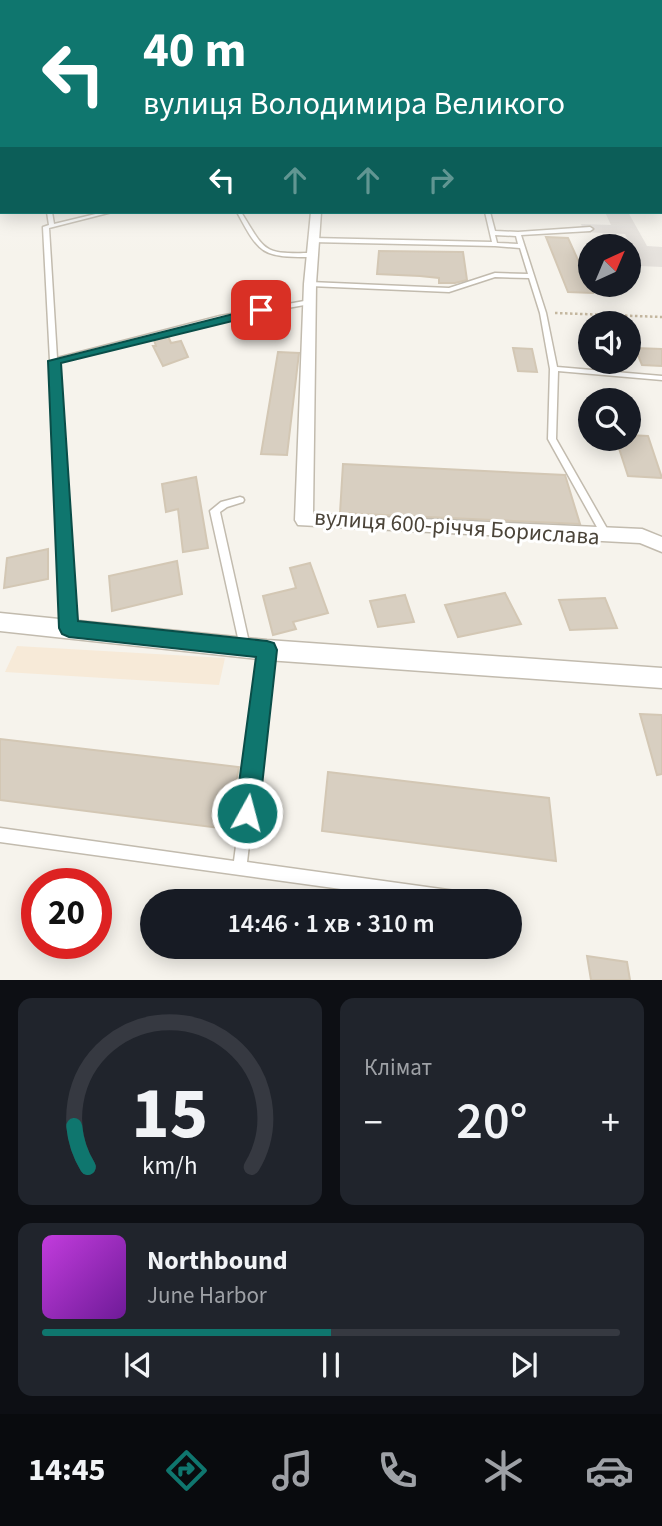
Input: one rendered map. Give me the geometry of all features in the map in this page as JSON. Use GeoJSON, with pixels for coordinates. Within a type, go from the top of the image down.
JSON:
{"type":"FeatureCollection","features":[{"type":"Feature","properties":{"kind":"street","name":"вулиця 600-річчя Борислава"},"geometry":{"type":"LineString","coordinates":[[316,214],[311,247],[304,520],[607,537],[642,536],[662,545]]}},
{"type":"Feature","properties":{"kind":"street"},"geometry":{"type":"LineString","coordinates":[[0,622],[267,650],[662,678]]}},
{"type":"Feature","properties":{"kind":"lane"},"geometry":{"type":"LineString","coordinates":[[49,214],[51,223]]}},
{"type":"Feature","properties":{"kind":"lane"},"geometry":{"type":"LineString","coordinates":[[69,628],[46,227],[51,223],[98,214]]}},
{"type":"Feature","properties":{"kind":"lane"},"geometry":{"type":"LineString","coordinates":[[240,214],[264,252],[271,256],[311,247],[495,244],[521,246]]}},
{"type":"Feature","properties":{"kind":"lane"},"geometry":{"type":"LineString","coordinates":[[488,214],[495,244]]}},
{"type":"Feature","properties":{"kind":"lane"},"geometry":{"type":"LineString","coordinates":[[493,233],[590,229]]}},
{"type":"Feature","properties":{"kind":"lane"},"geometry":{"type":"LineString","coordinates":[[518,234],[543,313],[554,369],[552,439],[607,537]]}},
{"type":"Feature","properties":{"kind":"lane"},"geometry":{"type":"LineString","coordinates":[[310,284],[449,290],[495,275],[531,276]]}},
{"type":"Feature","properties":{"kind":"lane"},"geometry":{"type":"LineString","coordinates":[[54,361],[220,318],[310,302]]}},
{"type":"Feature","properties":{"kind":"lane"},"geometry":{"type":"LineString","coordinates":[[554,369],[662,378]]}},
{"type":"Feature","properties":{"kind":"lane"},"geometry":{"type":"LineString","coordinates":[[240,500],[224,504],[215,511],[245,647]]}},
{"type":"Feature","properties":{"kind":"lane"},"geometry":{"type":"LineString","coordinates":[[240,867],[267,650]]}},
{"type":"Feature","properties":{"kind":"lane"},"geometry":{"type":"LineString","coordinates":[[0,835],[393,889]]}},
{"type":"Feature","properties":{"kind":"path"},"geometry":{"type":"LineString","coordinates":[[543,313],[662,317]]}},
{"type":"Feature","properties":{"kind":"shaded area"},"geometry":{"type":"Polygon","coordinates":[[[606,214],[629,214],[640,234],[584,232],[581,224],[611,225],[606,214]]]}},
{"type":"Feature","properties":{"kind":"shaded area"},"geometry":{"type":"Polygon","coordinates":[[[641,235],[647,246],[662,247],[662,267],[641,266],[641,235]]]}},
{"type":"Feature","properties":{"kind":"shaded area"},"geometry":{"type":"Polygon","coordinates":[[[17,646],[225,658],[219,685],[5,672],[17,646]]]}},
{"type":"Feature","properties":{"kind":"building"},"geometry":{"type":"Polygon","coordinates":[[[546,237],[568,238],[578,260],[578,292],[568,292],[546,237]]]}},
{"type":"Feature","properties":{"kind":"building"},"geometry":{"type":"Polygon","coordinates":[[[379,251],[463,252],[467,280],[439,283],[439,278],[377,274],[379,251]]]}},
{"type":"Feature","properties":{"kind":"building"},"geometry":{"type":"Polygon","coordinates":[[[168,336],[171,343],[181,341],[188,357],[163,366],[153,346],[156,346],[154,340],[168,336]]]}},
{"type":"Feature","properties":{"kind":"building"},"geometry":{"type":"Polygon","coordinates":[[[513,348],[532,349],[537,372],[518,371],[513,348]]]}},
{"type":"Feature","properties":{"kind":"building"},"geometry":{"type":"Polygon","coordinates":[[[641,348],[662,349],[662,366],[642,365],[641,348]]]}},
{"type":"Feature","properties":{"kind":"building"},"geometry":{"type":"Polygon","coordinates":[[[278,352],[299,353],[287,455],[261,454],[278,352]]]}},
{"type":"Feature","properties":{"kind":"building"},"geometry":{"type":"Polygon","coordinates":[[[641,436],[648,436],[662,478],[628,476],[620,451],[641,451],[641,436]]]}},
{"type":"Feature","properties":{"kind":"building"},"geometry":{"type":"Polygon","coordinates":[[[343,464],[565,475],[580,524],[340,513],[343,464]]]}},
{"type":"Feature","properties":{"kind":"building"},"geometry":{"type":"Polygon","coordinates":[[[196,477],[208,548],[183,552],[178,509],[166,512],[162,484],[196,477]]]}},
{"type":"Feature","properties":{"kind":"building"},"geometry":{"type":"Polygon","coordinates":[[[48,549],[48,579],[4,588],[7,558],[48,549]]]}},
{"type":"Feature","properties":{"kind":"building"},"geometry":{"type":"Polygon","coordinates":[[[177,561],[182,594],[112,611],[109,576],[177,561]]]}},
{"type":"Feature","properties":{"kind":"building"},"geometry":{"type":"Polygon","coordinates":[[[310,563],[328,613],[293,622],[296,629],[273,635],[263,596],[296,588],[290,568],[310,563]]]}},
{"type":"Feature","properties":{"kind":"building"},"geometry":{"type":"Polygon","coordinates":[[[505,593],[521,624],[458,637],[445,605],[505,593]]]}},
{"type":"Feature","properties":{"kind":"building"},"geometry":{"type":"Polygon","coordinates":[[[405,595],[414,622],[378,627],[370,601],[405,595]]]}},
{"type":"Feature","properties":{"kind":"building"},"geometry":{"type":"Polygon","coordinates":[[[605,598],[617,628],[570,630],[559,600],[605,598]]]}},
{"type":"Feature","properties":{"kind":"building"},"geometry":{"type":"Polygon","coordinates":[[[640,714],[662,715],[662,774],[657,775],[640,714]]]}},
{"type":"Feature","properties":{"kind":"building"},"geometry":{"type":"Polygon","coordinates":[[[0,739],[239,767],[227,829],[0,800],[0,739]]]}},
{"type":"Feature","properties":{"kind":"building"},"geometry":{"type":"Polygon","coordinates":[[[328,772],[549,798],[556,861],[322,831],[328,772]]]}},
{"type":"Feature","properties":{"kind":"building"},"geometry":{"type":"Polygon","coordinates":[[[587,956],[627,962],[630,980],[591,980],[587,956]]]}},
{"type":"Feature","properties":{"kind":"route"},"geometry":{"type":"LineString","coordinates":[[247,813],[267,650],[69,628],[54,361],[261,310]]}}]}
